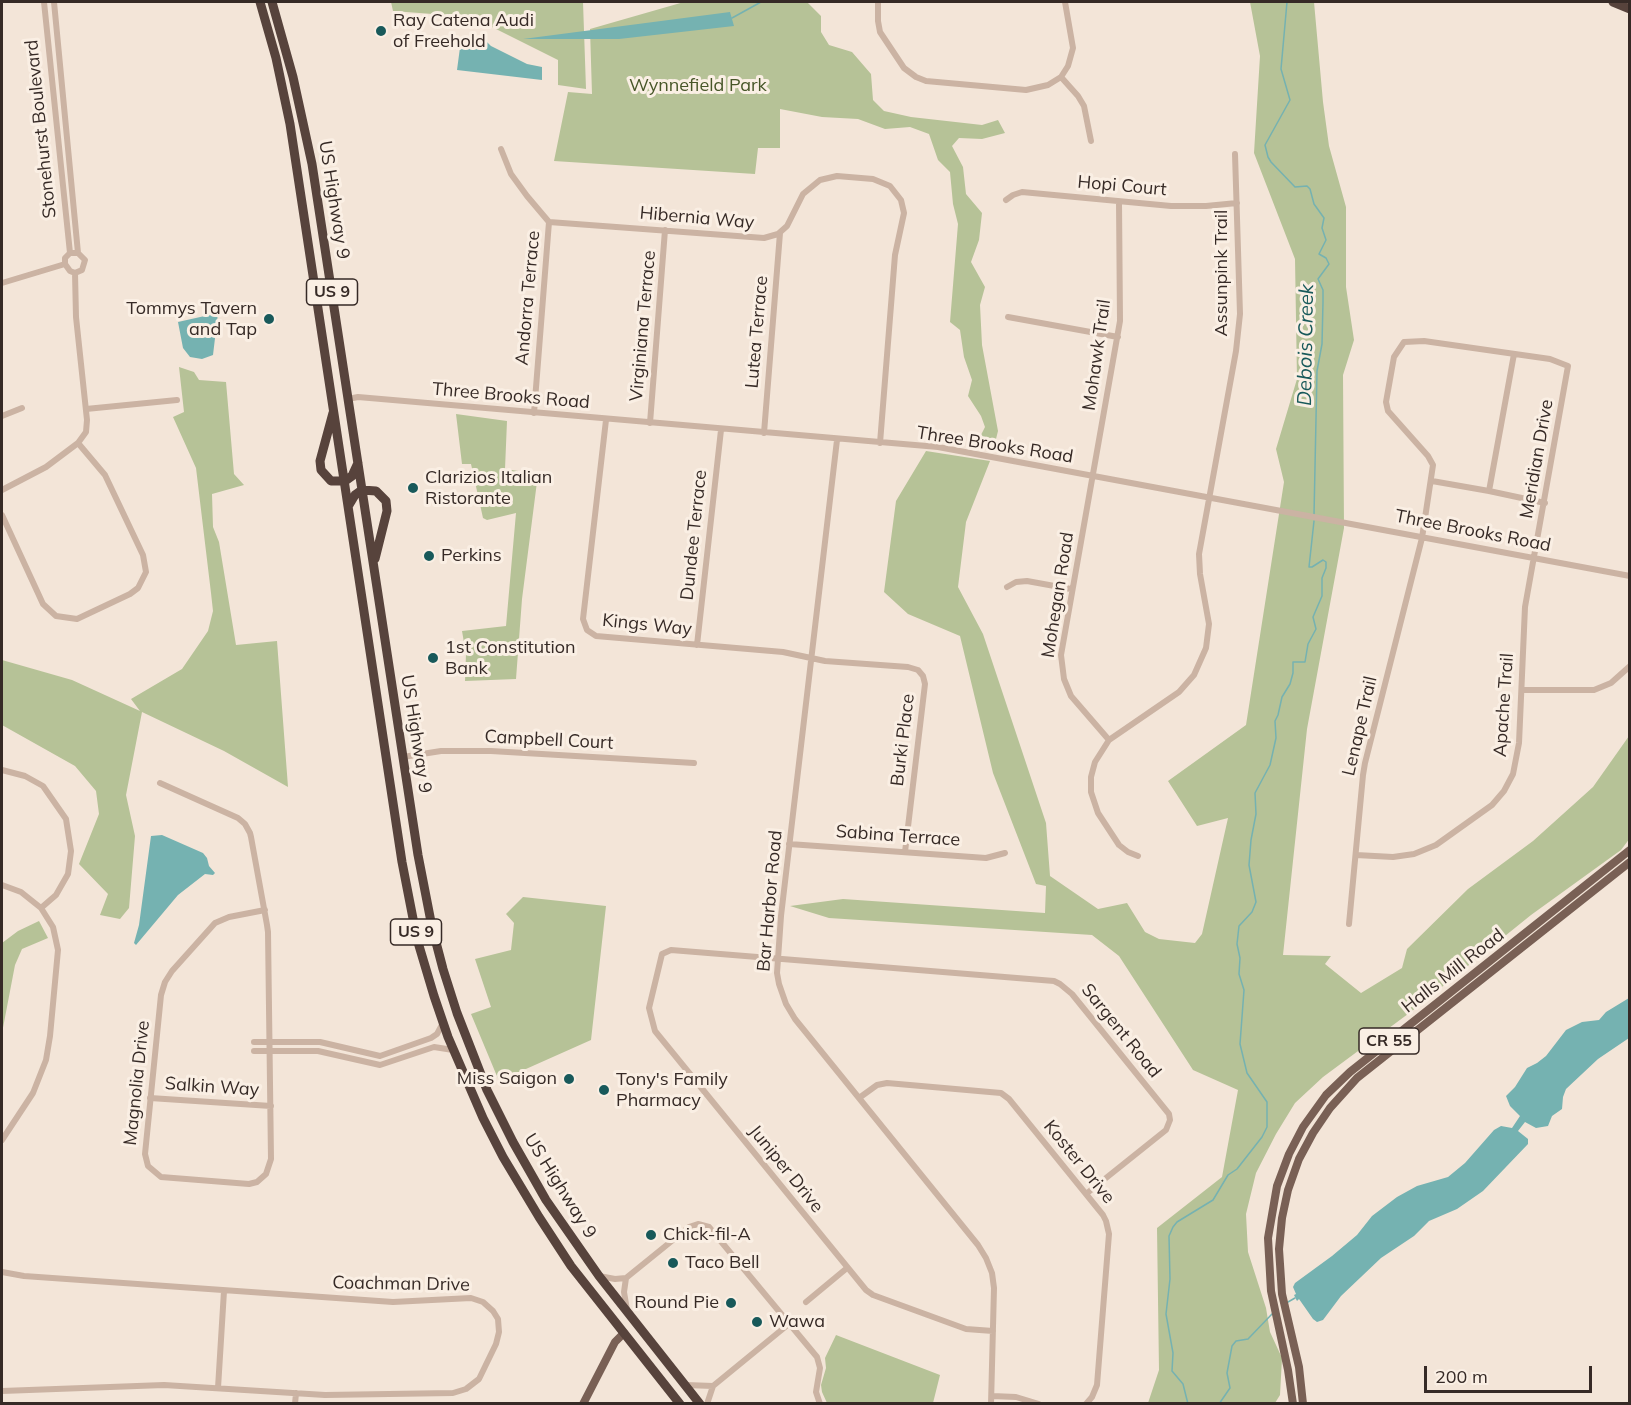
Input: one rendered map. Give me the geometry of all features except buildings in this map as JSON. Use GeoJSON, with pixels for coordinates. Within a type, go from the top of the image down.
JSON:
{"type":"FeatureCollection","features":[{"type":"Feature","properties":{"kind":"highway","name":"US Highway 9"},"geometry":{"type":"LineString","coordinates":[[260,2],[290,124],[402,862],[417,939],[453,1050],[503,1157],[568,1263],[680,1404]]}},
{"type":"Feature","properties":{"kind":"highway","name":"US Highway 9"},"geometry":{"type":"LineString","coordinates":[[272,2],[293,77],[312,164],[418,855],[432,927],[457,1012],[473,1057],[503,1122],[541,1191],[567,1232],[700,1404]]}},
{"type":"Feature","properties":{"kind":"highway"},"geometry":{"type":"LineString","coordinates":[[1613,2],[1629,9]]}},
{"type":"Feature","properties":{"kind":"highway"},"geometry":{"type":"LineString","coordinates":[[334,409],[320,466],[321,470],[327,479],[335,482],[345,481],[352,476],[358,463]]}},
{"type":"Feature","properties":{"kind":"highway"},"geometry":{"type":"LineString","coordinates":[[349,507],[355,495],[362,490],[376,491],[384,497],[387,505],[374,568]]}},
{"type":"Feature","properties":{"kind":"main road","name":"Halls Mill Road"},"geometry":{"type":"LineString","coordinates":[[1293,1404],[1274,1305],[1268,1250],[1273,1203],[1292,1146],[1321,1101],[1337,1083],[1629,850]]}},
{"type":"Feature","properties":{"kind":"main road","name":"Halls Mill Road"},"geometry":{"type":"LineString","coordinates":[[1303,1404],[1299,1367],[1285,1311],[1279,1250],[1287,1197],[1302,1152],[1330,1108],[1351,1084],[1378,1060],[1629,862]]}},
{"type":"Feature","properties":{"kind":"main road"},"geometry":{"type":"LineString","coordinates":[[583,1404],[615,1342],[624,1333]]}},
{"type":"Feature","properties":{"kind":"street","name":"Stonehurst Boulevard"},"geometry":{"type":"LineString","coordinates":[[44,2],[48,59],[70,253]]}},
{"type":"Feature","properties":{"kind":"street","name":"Stonehurst Boulevard"},"geometry":{"type":"LineString","coordinates":[[54,2],[78,253],[84,257],[85,264],[82,270],[75,273],[76,317],[87,426],[78,443]]}},
{"type":"Feature","properties":{"kind":"street"},"geometry":{"type":"LineString","coordinates":[[879,2],[880,32],[904,68],[916,77],[926,81],[1026,90],[1044,87],[1061,77],[1070,61],[1073,48],[1065,2]]}},
{"type":"Feature","properties":{"kind":"street"},"geometry":{"type":"LineString","coordinates":[[48,59],[58,58]]}},
{"type":"Feature","properties":{"kind":"street"},"geometry":{"type":"LineString","coordinates":[[1061,77],[1084,106],[1091,141]]}},
{"type":"Feature","properties":{"kind":"street"},"geometry":{"type":"LineString","coordinates":[[501,149],[511,174],[526,196],[549,222]]}},
{"type":"Feature","properties":{"kind":"street","name":"Assunpink Trail"},"geometry":{"type":"LineString","coordinates":[[1109,740],[1179,692],[1194,675],[1208,641],[1209,624],[1198,563],[1239,326],[1235,154]]}},
{"type":"Feature","properties":{"kind":"street","name":"Hibernia Way"},"geometry":{"type":"LineString","coordinates":[[549,222],[755,238],[769,237],[780,233],[788,224],[807,188],[826,178],[837,176],[879,181],[890,186],[901,200],[904,221],[895,255],[880,443]]}},
{"type":"Feature","properties":{"kind":"street","name":"Hopi Court"},"geometry":{"type":"LineString","coordinates":[[1006,200],[1022,192],[1189,207],[1237,203]]}},
{"type":"Feature","properties":{"kind":"street","name":"Mohawk Trail"},"geometry":{"type":"LineString","coordinates":[[1093,476],[1118,337],[1121,301],[1119,202]]}},
{"type":"Feature","properties":{"kind":"street","name":"Andorra Terrace"},"geometry":{"type":"LineString","coordinates":[[534,413],[549,222]]}},
{"type":"Feature","properties":{"kind":"street","name":"Virginiana Terrace"},"geometry":{"type":"LineString","coordinates":[[650,423],[665,230]]}},
{"type":"Feature","properties":{"kind":"street","name":"Lutea Terrace"},"geometry":{"type":"LineString","coordinates":[[764,433],[780,233]]}},
{"type":"Feature","properties":{"kind":"street"},"geometry":{"type":"LineString","coordinates":[[75,273],[70,271],[65,264],[65,258],[70,253],[78,253]]}},
{"type":"Feature","properties":{"kind":"street"},"geometry":{"type":"LineString","coordinates":[[2,283],[65,264]]}},
{"type":"Feature","properties":{"kind":"street"},"geometry":{"type":"LineString","coordinates":[[1008,317],[1118,337]]}},
{"type":"Feature","properties":{"kind":"street"},"geometry":{"type":"LineString","coordinates":[[1490,491],[1514,354],[1424,341],[1404,342],[1394,357],[1386,402],[1388,411],[1428,456],[1433,465],[1432,481],[1545,503]]}},
{"type":"Feature","properties":{"kind":"street","name":"Meridian Drive"},"geometry":{"type":"LineString","coordinates":[[1514,354],[1550,359],[1568,366],[1534,558]]}},
{"type":"Feature","properties":{"kind":"street","name":"Three Brooks Road"},"geometry":{"type":"LineString","coordinates":[[348,399],[358,397],[938,447],[1629,576]]}},
{"type":"Feature","properties":{"kind":"street"},"geometry":{"type":"LineString","coordinates":[[86,409],[177,400]]}},
{"type":"Feature","properties":{"kind":"street"},"geometry":{"type":"LineString","coordinates":[[2,416],[22,408]]}},
{"type":"Feature","properties":{"kind":"street","name":"Kings Way"},"geometry":{"type":"LineString","coordinates":[[606,420],[583,619],[588,632],[596,636],[783,652],[810,658]]}},
{"type":"Feature","properties":{"kind":"street","name":"Dundee Terrace"},"geometry":{"type":"LineString","coordinates":[[697,645],[721,430]]}},
{"type":"Feature","properties":{"kind":"street","name":"Bar Harbor Road"},"geometry":{"type":"LineString","coordinates":[[837,440],[789,844],[778,958],[779,984],[789,1010],[982,1252],[992,1273],[994,1288],[991,1404]]}},
{"type":"Feature","properties":{"kind":"street"},"geometry":{"type":"LineString","coordinates":[[2,490],[46,467],[78,443],[105,475],[143,555],[146,572],[138,588],[130,594],[77,619],[56,616],[43,604],[2,515]]}},
{"type":"Feature","properties":{"kind":"street","name":"Mohegan Road"},"geometry":{"type":"LineString","coordinates":[[1093,476],[1071,589],[1061,661],[1064,679],[1077,704],[1109,740]]}},
{"type":"Feature","properties":{"kind":"street","name":"Lenape Trail"},"geometry":{"type":"LineString","coordinates":[[1349,924],[1365,763],[1422,538],[1432,481]]}},
{"type":"Feature","properties":{"kind":"street","name":"Apache Trail"},"geometry":{"type":"LineString","coordinates":[[1356,855],[1393,857],[1422,851],[1447,838],[1492,805],[1507,786],[1517,761],[1524,616],[1534,558]]}},
{"type":"Feature","properties":{"kind":"street"},"geometry":{"type":"LineString","coordinates":[[1007,587],[1016,582],[1027,581],[1071,589]]}},
{"type":"Feature","properties":{"kind":"street","name":"Burki Place"},"geometry":{"type":"LineString","coordinates":[[810,658],[913,668],[923,676],[925,684],[905,852]]}},
{"type":"Feature","properties":{"kind":"street"},"geometry":{"type":"LineString","coordinates":[[1522,690],[1594,690],[1611,683],[1629,666]]}},
{"type":"Feature","properties":{"kind":"street"},"geometry":{"type":"LineString","coordinates":[[1109,740],[1100,752],[1093,769],[1091,784],[1093,800],[1098,813],[1119,845],[1138,856]]}},
{"type":"Feature","properties":{"kind":"street","name":"Campbell Court"},"geometry":{"type":"LineString","coordinates":[[403,757],[441,750],[491,751],[694,763]]}},
{"type":"Feature","properties":{"kind":"street"},"geometry":{"type":"LineString","coordinates":[[2,770],[25,776],[43,786],[66,819],[71,851],[68,874],[56,895],[41,908]]}},
{"type":"Feature","properties":{"kind":"street","name":"Magnolia Drive"},"geometry":{"type":"LineString","coordinates":[[160,783],[234,816],[245,824],[251,837],[264,910],[268,939],[270,1167],[260,1180],[245,1184],[169,1179],[154,1172],[146,1162],[145,1154],[162,991],[167,978],[215,923],[229,917],[264,910]]}},
{"type":"Feature","properties":{"kind":"street","name":"Sabina Terrace"},"geometry":{"type":"LineString","coordinates":[[789,844],[986,858],[1005,853]]}},
{"type":"Feature","properties":{"kind":"street"},"geometry":{"type":"LineString","coordinates":[[2,885],[21,892],[41,908],[53,927],[58,950],[48,1049],[42,1072],[33,1093],[2,1140]]}},
{"type":"Feature","properties":{"kind":"street","name":"Juniper Drive"},"geometry":{"type":"LineString","coordinates":[[778,958],[666,951],[660,958],[649,1014],[655,1030],[866,1290],[873,1295],[966,1329],[993,1331]]}},
{"type":"Feature","properties":{"kind":"street","name":"Sargent Road"},"geometry":{"type":"LineString","coordinates":[[778,958],[1054,981],[1065,987],[1170,1117],[1166,1130],[1086,1194]]}},
{"type":"Feature","properties":{"kind":"street"},"geometry":{"type":"LineString","coordinates":[[254,1042],[320,1042],[380,1056],[431,1038],[437,1034],[443,1023]]}},
{"type":"Feature","properties":{"kind":"street"},"geometry":{"type":"LineString","coordinates":[[254,1052],[318,1051],[380,1065],[434,1047],[453,1050]]}},
{"type":"Feature","properties":{"kind":"street","name":"Koster Drive"},"geometry":{"type":"LineString","coordinates":[[859,1098],[877,1085],[887,1083],[1001,1093],[1009,1099],[1086,1194],[1106,1221],[1108,1234],[1097,1385],[1086,1404]]}},
{"type":"Feature","properties":{"kind":"street","name":"Salkin Way"},"geometry":{"type":"LineString","coordinates":[[150,1098],[271,1106]]}},
{"type":"Feature","properties":{"kind":"street"},"geometry":{"type":"LineString","coordinates":[[600,1276],[615,1280],[627,1278],[689,1227],[704,1225],[711,1228],[819,1360],[816,1392],[820,1404]]}},
{"type":"Feature","properties":{"kind":"street"},"geometry":{"type":"LineString","coordinates":[[806,1302],[847,1269]]}},
{"type":"Feature","properties":{"kind":"street","name":"Coachman Drive"},"geometry":{"type":"LineString","coordinates":[[2,1272],[24,1276],[393,1302],[471,1298],[487,1305],[498,1319],[498,1337],[482,1374],[472,1386],[461,1392],[344,1395],[164,1385],[2,1390]]}},
{"type":"Feature","properties":{"kind":"street"},"geometry":{"type":"LineString","coordinates":[[627,1278],[624,1292],[627,1311]]}},
{"type":"Feature","properties":{"kind":"street"},"geometry":{"type":"LineString","coordinates":[[218,1388],[224,1291]]}},
{"type":"Feature","properties":{"kind":"street"},"geometry":{"type":"LineString","coordinates":[[707,1404],[713,1386],[790,1323]]}},
{"type":"Feature","properties":{"kind":"street"},"geometry":{"type":"LineString","coordinates":[[686,1385],[713,1386]]}},
{"type":"Feature","properties":{"kind":"street"},"geometry":{"type":"LineString","coordinates":[[295,1404],[296,1393]]}},
{"type":"Feature","properties":{"kind":"street"},"geometry":{"type":"LineString","coordinates":[[992,1396],[1016,1397],[1039,1404]]}},
{"type":"Feature","properties":{"kind":"green space"},"geometry":{"type":"Polygon","coordinates":[[[391,2],[583,2],[586,89],[558,85],[558,60],[472,17],[393,11],[391,2]]]}},
{"type":"Feature","properties":{"kind":"green space","name":"Wynnefield Park"},"geometry":{"type":"Polygon","coordinates":[[[684,2],[807,2],[821,16],[821,32],[829,45],[852,52],[871,74],[873,100],[884,111],[911,117],[982,125],[998,120],[1005,133],[982,139],[959,138],[952,146],[963,167],[966,194],[982,213],[979,240],[971,262],[985,287],[980,305],[982,345],[998,431],[993,451],[975,447],[985,427],[968,396],[972,380],[964,357],[960,330],[950,322],[958,224],[953,204],[950,172],[938,160],[929,134],[910,127],[885,129],[858,119],[822,117],[780,109],[780,148],[758,148],[755,174],[554,161],[568,92],[592,94],[590,29],[684,2]]]}},
{"type":"Feature","properties":{"kind":"green space"},"geometry":{"type":"Polygon","coordinates":[[[1250,2],[1314,2],[1329,146],[1346,207],[1346,287],[1354,340],[1343,375],[1344,528],[1307,729],[1283,955],[1331,956],[1325,964],[1361,993],[1402,968],[1407,949],[1468,889],[1533,841],[1593,787],[1629,736],[1630,838],[1621,850],[1531,915],[1412,1011],[1323,1077],[1295,1103],[1256,1173],[1246,1214],[1248,1252],[1266,1308],[1270,1332],[1282,1358],[1280,1395],[1275,1403],[1148,1403],[1159,1370],[1157,1228],[1222,1177],[1238,1090],[1193,1070],[1119,956],[1092,935],[829,918],[790,906],[843,899],[1045,913],[1046,886],[1036,884],[993,773],[960,636],[908,614],[884,592],[896,501],[926,451],[990,461],[966,522],[958,587],[983,634],[1046,823],[1050,876],[1098,909],[1127,903],[1145,932],[1159,939],[1195,943],[1202,934],[1228,818],[1197,826],[1168,781],[1246,725],[1284,482],[1276,449],[1297,379],[1295,259],[1254,153],[1260,56],[1250,2]]]}},
{"type":"Feature","properties":{"kind":"green space"},"geometry":{"type":"Polygon","coordinates":[[[179,367],[194,372],[199,380],[226,382],[234,474],[244,485],[212,494],[213,527],[219,542],[236,645],[277,641],[288,787],[224,751],[142,712],[126,795],[135,836],[129,908],[120,919],[100,915],[108,894],[79,864],[99,814],[96,791],[75,766],[2,725],[2,660],[72,680],[140,711],[131,699],[182,669],[208,631],[213,611],[196,468],[173,417],[184,412],[179,367]]]}},
{"type":"Feature","properties":{"kind":"green space"},"geometry":{"type":"Polygon","coordinates":[[[456,414],[507,421],[505,469],[538,474],[522,599],[516,679],[465,681],[466,654],[462,631],[506,626],[516,513],[487,520],[483,518],[471,464],[462,464],[456,414]]]}},
{"type":"Feature","properties":{"kind":"green space"},"geometry":{"type":"Polygon","coordinates":[[[523,897],[606,906],[591,1040],[499,1081],[471,1014],[491,1007],[475,959],[511,950],[514,923],[506,914],[523,897]]]}},
{"type":"Feature","properties":{"kind":"green space"},"geometry":{"type":"Polygon","coordinates":[[[39,921],[48,938],[22,949],[15,965],[2,1033],[2,943],[18,931],[39,921]]]}},
{"type":"Feature","properties":{"kind":"green space"},"geometry":{"type":"Polygon","coordinates":[[[836,1335],[940,1375],[933,1403],[827,1403],[821,1385],[826,1368],[825,1358],[836,1335]]]}},
{"type":"Feature","properties":{"kind":"water"},"geometry":{"type":"Polygon","coordinates":[[[730,12],[734,26],[619,39],[523,39],[730,12]]]}},
{"type":"Feature","properties":{"kind":"water"},"geometry":{"type":"Polygon","coordinates":[[[463,37],[484,39],[491,46],[527,64],[542,67],[542,80],[457,70],[461,40],[463,37]]]}},
{"type":"Feature","properties":{"kind":"water"},"geometry":{"type":"Polygon","coordinates":[[[218,313],[213,355],[202,359],[190,357],[183,348],[178,322],[218,313]]]}},
{"type":"Feature","properties":{"kind":"water"},"geometry":{"type":"Polygon","coordinates":[[[162,835],[203,853],[215,873],[205,874],[178,895],[136,945],[134,943],[139,925],[151,836],[162,835]]]}},
{"type":"Feature","properties":{"kind":"water"},"geometry":{"type":"Polygon","coordinates":[[[1629,998],[1629,1038],[1598,1059],[1566,1089],[1562,1109],[1552,1116],[1548,1126],[1536,1128],[1525,1122],[1518,1131],[1528,1139],[1528,1144],[1483,1191],[1457,1209],[1429,1221],[1414,1236],[1381,1258],[1341,1296],[1323,1320],[1317,1322],[1313,1319],[1294,1295],[1296,1294],[1293,1287],[1295,1283],[1357,1235],[1372,1216],[1397,1197],[1417,1186],[1448,1177],[1465,1163],[1494,1130],[1501,1126],[1512,1128],[1520,1116],[1510,1106],[1506,1096],[1515,1087],[1527,1068],[1546,1056],[1566,1030],[1582,1022],[1599,1020],[1606,1012],[1629,998]]]}},
{"type":"Feature","properties":{"kind":"waterway"},"geometry":{"type":"LineString","coordinates":[[732,18],[761,2]]}},
{"type":"Feature","properties":{"kind":"waterway","name":"Debois Creek"},"geometry":{"type":"LineString","coordinates":[[1287,2],[1281,69],[1290,100],[1265,145],[1271,162],[1295,187],[1307,186],[1310,189],[1314,204],[1324,218],[1322,228],[1326,240],[1319,254],[1326,258],[1329,264],[1318,279],[1323,290],[1323,302],[1322,344],[1317,371],[1314,515]]}},
{"type":"Feature","properties":{"kind":"waterway","name":"Debois Creek"},"geometry":{"type":"LineString","coordinates":[[1188,1404],[1183,1384],[1172,1371],[1173,1353],[1166,1314],[1170,1279],[1169,1236],[1177,1222],[1213,1200],[1228,1175],[1237,1169],[1267,1127],[1267,1102],[1247,1073],[1240,1044],[1244,990],[1239,974],[1240,958],[1237,944],[1239,926],[1252,912],[1256,902],[1249,865],[1256,814],[1255,793],[1270,765],[1276,738],[1275,721],[1282,697],[1290,684],[1293,662],[1305,662],[1308,644],[1316,629],[1313,617],[1322,596],[1322,578],[1326,562],[1323,560],[1309,567],[1314,521]]}},
{"type":"Feature","properties":{"kind":"waterway"},"geometry":{"type":"LineString","coordinates":[[1288,1302],[1295,1298]]}},
{"type":"Feature","properties":{"kind":"waterway"},"geometry":{"type":"LineString","coordinates":[[1219,1404],[1230,1388],[1227,1373],[1232,1346],[1236,1341],[1248,1339],[1272,1314]]}},
{"type":"Feature","properties":{"kind":"place","name":"Ray Catena Audi of Freehold"},"geometry":{"type":"Point","coordinates":[381,31]}},
{"type":"Feature","properties":{"kind":"place","name":"Tommys Tavern and Tap"},"geometry":{"type":"Point","coordinates":[269,319]}},
{"type":"Feature","properties":{"kind":"place","name":"Clarizios Italian Ristorante"},"geometry":{"type":"Point","coordinates":[413,488]}},
{"type":"Feature","properties":{"kind":"place","name":"Perkins"},"geometry":{"type":"Point","coordinates":[429,556]}},
{"type":"Feature","properties":{"kind":"place","name":"1st Constitution Bank"},"geometry":{"type":"Point","coordinates":[433,658]}},
{"type":"Feature","properties":{"kind":"place","name":"Miss Saigon"},"geometry":{"type":"Point","coordinates":[569,1079]}},
{"type":"Feature","properties":{"kind":"place","name":"Tony's Family Pharmacy"},"geometry":{"type":"Point","coordinates":[604,1090]}},
{"type":"Feature","properties":{"kind":"place","name":"Chick-fil-A"},"geometry":{"type":"Point","coordinates":[651,1235]}},
{"type":"Feature","properties":{"kind":"place","name":"Taco Bell"},"geometry":{"type":"Point","coordinates":[673,1263]}},
{"type":"Feature","properties":{"kind":"place","name":"Round Pie"},"geometry":{"type":"Point","coordinates":[731,1303]}},
{"type":"Feature","properties":{"kind":"place","name":"Wawa"},"geometry":{"type":"Point","coordinates":[757,1322]}}]}
